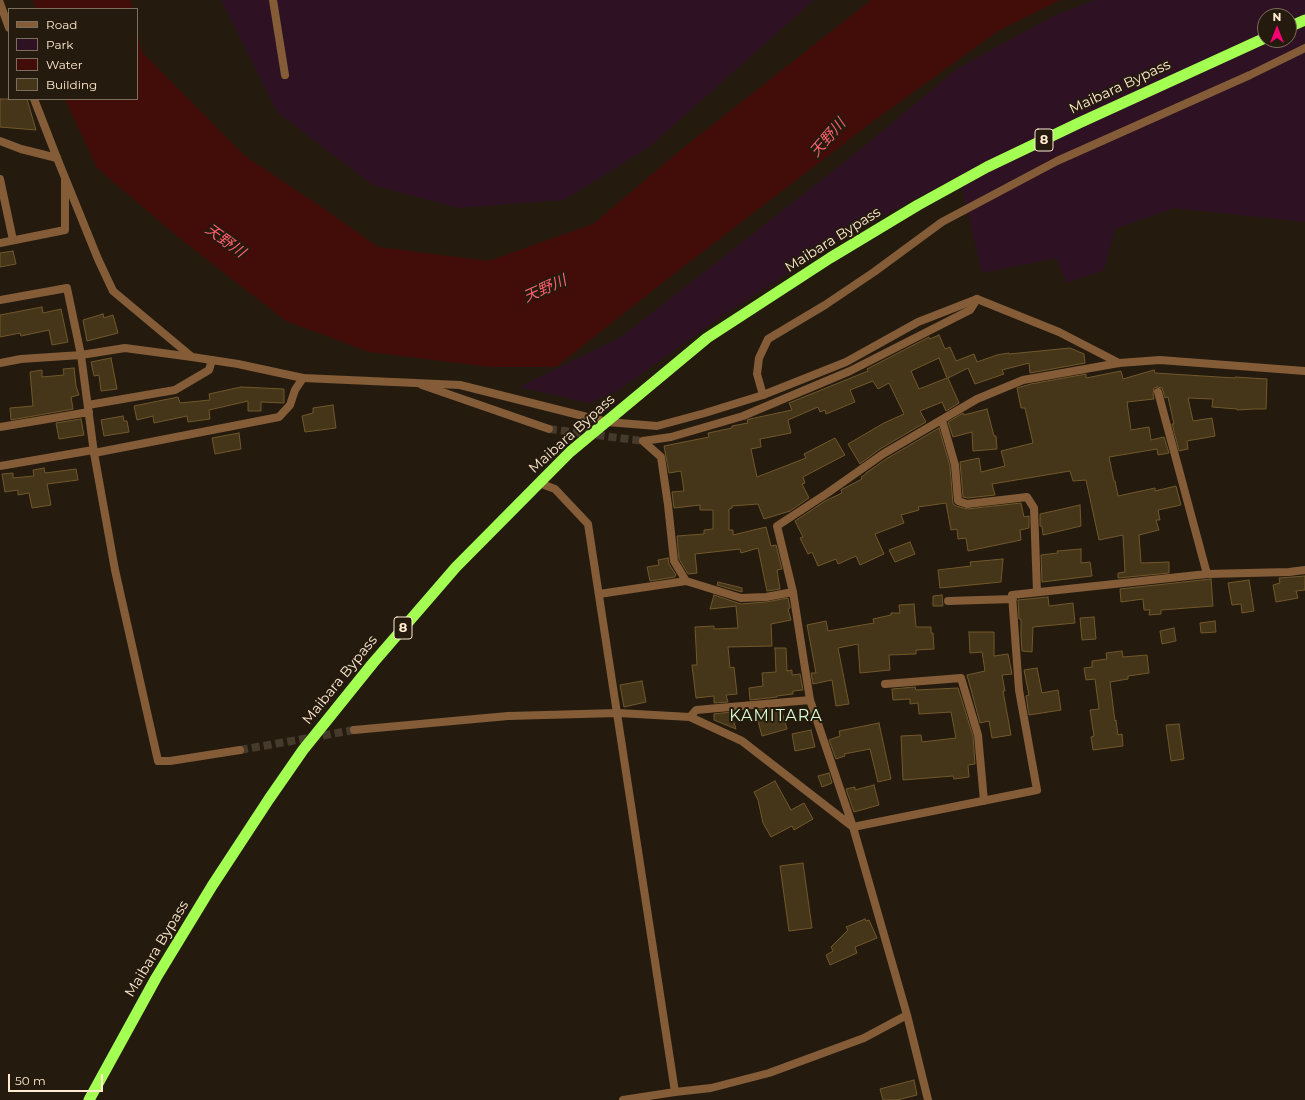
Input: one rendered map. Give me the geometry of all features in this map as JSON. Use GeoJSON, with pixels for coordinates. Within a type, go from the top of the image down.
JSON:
{"type":"FeatureCollection","features":[{"type":"Feature","properties":{"kind":"highway","name":"Maibara Bypass"},"geometry":{"type":"LineString","coordinates":[[89,1100],[156,978],[264,806],[303,750],[373,663],[456,567],[570,452],[707,338],[830,258],[918,205],[987,167],[1257,42]]}},
{"type":"Feature","properties":{"kind":"street"},"geometry":{"type":"LineString","coordinates":[[273,0],[285,75]]}},
{"type":"Feature","properties":{"kind":"street"},"geometry":{"type":"LineString","coordinates":[[0,3],[8,25]]}},
{"type":"Feature","properties":{"kind":"street"},"geometry":{"type":"LineString","coordinates":[[763,395],[757,374],[759,358],[768,339],[825,305],[874,272],[942,222],[1057,161],[1250,75],[1305,48]]}},
{"type":"Feature","properties":{"kind":"street"},"geometry":{"type":"LineString","coordinates":[[34,100],[65,180],[113,291],[192,357]]}},
{"type":"Feature","properties":{"kind":"street"},"geometry":{"type":"LineString","coordinates":[[0,141],[21,149],[57,158]]}},
{"type":"Feature","properties":{"kind":"street"},"geometry":{"type":"LineString","coordinates":[[0,179],[1,178],[12,240]]}},
{"type":"Feature","properties":{"kind":"street"},"geometry":{"type":"LineString","coordinates":[[0,243],[65,230],[65,180]]}},
{"type":"Feature","properties":{"kind":"street"},"geometry":{"type":"LineString","coordinates":[[0,300],[67,288],[81,355],[94,452],[115,570],[158,761],[170,761],[240,750]]}},
{"type":"Feature","properties":{"kind":"street"},"geometry":{"type":"LineString","coordinates":[[686,581],[674,561],[661,457],[643,441],[671,437],[750,413],[850,371],[970,310],[977,299]]}},
{"type":"Feature","properties":{"kind":"street"},"geometry":{"type":"LineString","coordinates":[[0,363],[21,359],[81,355],[124,348],[238,364],[303,378],[460,385],[607,422],[657,426],[763,395],[846,362],[918,322],[977,299],[1060,332],[1119,363]]}},
{"type":"Feature","properties":{"kind":"street"},"geometry":{"type":"LineString","coordinates":[[0,427],[175,390],[208,370],[212,360]]}},
{"type":"Feature","properties":{"kind":"street"},"geometry":{"type":"LineString","coordinates":[[928,1100],[906,1015],[852,827],[810,700],[793,592],[777,526],[883,454],[977,399],[1023,380],[1119,363],[1160,360],[1305,371]]}},
{"type":"Feature","properties":{"kind":"street"},"geometry":{"type":"LineString","coordinates":[[0,466],[94,452],[279,417],[290,405],[295,390],[303,378]]}},
{"type":"Feature","properties":{"kind":"street"},"geometry":{"type":"LineString","coordinates":[[418,383],[549,429]]}},
{"type":"Feature","properties":{"kind":"street"},"geometry":{"type":"LineString","coordinates":[[1158,392],[1206,574]]}},
{"type":"Feature","properties":{"kind":"street"},"geometry":{"type":"LineString","coordinates":[[942,420],[955,465],[958,501],[967,504],[1027,497],[1034,508],[1037,592]]}},
{"type":"Feature","properties":{"kind":"street"},"geometry":{"type":"LineString","coordinates":[[540,483],[555,489],[588,524],[675,1092]]}},
{"type":"Feature","properties":{"kind":"street"},"geometry":{"type":"LineString","coordinates":[[354,730],[508,716],[618,713],[690,718],[742,741],[852,827],[1037,790],[1019,690],[1012,595],[1206,574],[1289,572],[1305,570]]}},
{"type":"Feature","properties":{"kind":"street"},"geometry":{"type":"LineString","coordinates":[[599,594],[686,581],[740,598],[766,597],[793,592]]}},
{"type":"Feature","properties":{"kind":"street"},"geometry":{"type":"LineString","coordinates":[[948,600],[1013,599]]}},
{"type":"Feature","properties":{"kind":"street"},"geometry":{"type":"LineString","coordinates":[[885,684],[961,678],[978,735],[984,800]]}},
{"type":"Feature","properties":{"kind":"street"},"geometry":{"type":"LineString","coordinates":[[690,718],[696,710],[810,700]]}},
{"type":"Feature","properties":{"kind":"street"},"geometry":{"type":"LineString","coordinates":[[623,1100],[711,1088],[769,1073],[864,1038],[906,1015]]}},
{"type":"Feature","properties":{"kind":"green space"},"geometry":{"type":"Polygon","coordinates":[[[221,0],[814,0],[649,147],[564,200],[458,208],[373,185],[277,112],[221,0]]]}},
{"type":"Feature","properties":{"kind":"green space"},"geometry":{"type":"Polygon","coordinates":[[[1095,0],[1305,0],[1305,222],[1174,208],[1115,229],[1104,270],[1067,283],[1056,258],[982,273],[959,176],[852,232],[723,315],[619,390],[590,403],[519,387],[621,337],[856,153],[957,69],[1053,16],[1095,0]]]}},
{"type":"Feature","properties":{"kind":"water"},"geometry":{"type":"Polygon","coordinates":[[[33,0],[131,0],[133,8],[36,8],[33,0]]]}},
{"type":"Feature","properties":{"kind":"water","name":"天野川"},"geometry":{"type":"Polygon","coordinates":[[[871,0],[1060,0],[998,31],[872,122],[670,277],[556,367],[490,367],[369,352],[286,321],[178,237],[97,168],[65,100],[138,100],[138,34],[142,52],[245,156],[378,247],[488,261],[593,224],[688,144],[871,0]]]}},
{"type":"Feature","properties":{"kind":"building"},"geometry":{"type":"Polygon","coordinates":[[[0,99],[27,100],[36,130],[0,127],[0,99]]]}},
{"type":"Feature","properties":{"kind":"building"},"geometry":{"type":"Polygon","coordinates":[[[13,251],[16,264],[0,267],[0,253],[13,251]]]}},
{"type":"Feature","properties":{"kind":"building"},"geometry":{"type":"Polygon","coordinates":[[[42,307],[43,313],[61,309],[68,342],[52,345],[49,330],[21,336],[20,333],[0,337],[0,315],[42,307]]]}},
{"type":"Feature","properties":{"kind":"building"},"geometry":{"type":"Polygon","coordinates":[[[103,314],[104,318],[113,315],[118,333],[87,341],[83,320],[103,314]]]}},
{"type":"Feature","properties":{"kind":"building"},"geometry":{"type":"Polygon","coordinates":[[[939,335],[945,349],[950,347],[956,361],[974,354],[977,362],[997,355],[1009,353],[1070,348],[1084,354],[1085,363],[1030,373],[1029,363],[1002,370],[1004,374],[975,384],[968,368],[948,378],[959,403],[946,411],[942,402],[920,411],[926,422],[880,449],[860,464],[848,444],[884,423],[904,414],[889,383],[878,389],[873,381],[850,390],[855,402],[826,414],[825,410],[820,412],[818,407],[788,420],[791,433],[760,439],[761,447],[751,449],[757,477],[806,458],[804,454],[835,438],[845,455],[803,477],[805,483],[802,484],[809,498],[790,511],[764,519],[758,504],[732,506],[732,508],[729,509],[729,530],[733,530],[733,535],[766,527],[771,546],[776,545],[782,569],[777,570],[780,589],[767,591],[758,548],[741,553],[740,549],[695,554],[697,573],[688,574],[679,559],[677,536],[704,534],[704,530],[713,529],[713,510],[700,510],[700,505],[674,508],[672,492],[684,491],[681,471],[669,473],[664,446],[709,437],[708,433],[748,423],[747,420],[750,419],[792,410],[789,403],[868,371],[867,369],[929,337],[930,339],[939,335]],[[939,358],[911,371],[919,389],[947,378],[939,358]]]}},
{"type":"Feature","properties":{"kind":"building"},"geometry":{"type":"Polygon","coordinates":[[[111,358],[117,389],[101,391],[99,375],[94,376],[91,362],[111,358]]]}},
{"type":"Feature","properties":{"kind":"building"},"geometry":{"type":"Polygon","coordinates":[[[74,368],[76,386],[79,395],[71,397],[73,409],[11,420],[10,408],[33,406],[30,372],[42,370],[42,377],[64,375],[63,369],[74,368]]]}},
{"type":"Feature","properties":{"kind":"building"},"geometry":{"type":"Polygon","coordinates":[[[1154,370],[1155,373],[1267,379],[1266,409],[1237,410],[1212,407],[1213,399],[1188,398],[1193,421],[1212,418],[1215,436],[1187,441],[1188,449],[1179,451],[1172,424],[1174,424],[1168,397],[1165,398],[1162,388],[1154,388],[1154,399],[1127,402],[1131,430],[1149,427],[1151,440],[1164,437],[1169,453],[1158,455],[1157,449],[1109,457],[1114,481],[1118,496],[1155,488],[1155,491],[1176,486],[1181,505],[1158,510],[1160,520],[1156,520],[1159,530],[1139,535],[1141,563],[1169,562],[1169,573],[1118,578],[1118,573],[1125,572],[1123,535],[1099,540],[1086,480],[1073,481],[1070,471],[992,484],[995,495],[968,498],[963,497],[960,462],[979,458],[981,472],[1005,466],[1001,451],[1033,443],[1025,408],[1021,408],[1017,388],[1086,374],[1086,378],[1121,371],[1123,379],[1154,370]]]}},
{"type":"Feature","properties":{"kind":"building"},"geometry":{"type":"Polygon","coordinates":[[[241,387],[284,389],[284,403],[261,402],[261,411],[248,411],[248,401],[209,410],[210,419],[188,422],[187,416],[154,423],[153,416],[137,420],[134,406],[178,397],[180,403],[210,400],[209,394],[241,387]]]}},
{"type":"Feature","properties":{"kind":"building"},"geometry":{"type":"Polygon","coordinates":[[[333,405],[336,428],[305,432],[302,416],[313,413],[313,408],[333,405]]]}},
{"type":"Feature","properties":{"kind":"building"},"geometry":{"type":"Polygon","coordinates":[[[987,409],[994,436],[996,436],[997,449],[973,451],[972,432],[953,437],[948,422],[963,413],[964,415],[987,409]]]}},
{"type":"Feature","properties":{"kind":"building"},"geometry":{"type":"Polygon","coordinates":[[[123,416],[124,421],[127,421],[129,432],[104,436],[101,420],[123,416]]]}},
{"type":"Feature","properties":{"kind":"building"},"geometry":{"type":"Polygon","coordinates":[[[81,419],[84,435],[59,439],[56,423],[81,419]]]}},
{"type":"Feature","properties":{"kind":"building"},"geometry":{"type":"Polygon","coordinates":[[[939,428],[950,466],[953,504],[967,509],[1021,503],[1024,517],[1029,516],[1029,528],[1020,530],[1021,540],[968,551],[966,538],[958,539],[957,529],[951,530],[946,503],[918,507],[919,510],[901,515],[904,523],[875,534],[884,554],[860,565],[856,556],[838,564],[836,559],[818,566],[812,552],[808,554],[800,538],[803,537],[795,521],[825,501],[842,493],[841,490],[862,479],[861,477],[886,459],[939,428]]]}},
{"type":"Feature","properties":{"kind":"building"},"geometry":{"type":"Polygon","coordinates":[[[239,433],[241,449],[215,454],[212,438],[239,433]]]}},
{"type":"Feature","properties":{"kind":"building"},"geometry":{"type":"Polygon","coordinates":[[[44,468],[45,473],[76,469],[78,480],[47,484],[51,505],[32,508],[29,493],[18,495],[18,490],[5,492],[2,474],[13,473],[13,478],[34,476],[33,470],[44,468]]]}},
{"type":"Feature","properties":{"kind":"building"},"geometry":{"type":"Polygon","coordinates":[[[1080,505],[1081,526],[1043,535],[1042,526],[1040,526],[1040,514],[1080,505]]]}},
{"type":"Feature","properties":{"kind":"building"},"geometry":{"type":"Polygon","coordinates":[[[910,542],[915,554],[895,562],[889,550],[910,542]]]}},
{"type":"Feature","properties":{"kind":"building"},"geometry":{"type":"Polygon","coordinates":[[[1081,549],[1081,563],[1090,562],[1092,576],[1042,582],[1041,555],[1058,553],[1057,551],[1081,549]]]}},
{"type":"Feature","properties":{"kind":"building"},"geometry":{"type":"Polygon","coordinates":[[[668,558],[669,564],[676,575],[675,577],[650,581],[647,567],[659,565],[658,560],[668,558]]]}},
{"type":"Feature","properties":{"kind":"building"},"geometry":{"type":"Polygon","coordinates":[[[1003,559],[1001,582],[940,588],[938,570],[971,566],[970,562],[1003,559]]]}},
{"type":"Feature","properties":{"kind":"building"},"geometry":{"type":"Polygon","coordinates":[[[1305,576],[1305,590],[1296,591],[1298,598],[1276,602],[1273,585],[1280,583],[1279,578],[1305,576]]]}},
{"type":"Feature","properties":{"kind":"building"},"geometry":{"type":"Polygon","coordinates":[[[1211,579],[1213,606],[1161,610],[1161,614],[1149,615],[1150,610],[1144,610],[1143,599],[1121,602],[1120,589],[1211,579]]]}},
{"type":"Feature","properties":{"kind":"building"},"geometry":{"type":"Polygon","coordinates":[[[1249,580],[1254,611],[1242,613],[1241,604],[1232,605],[1228,583],[1249,580]]]}},
{"type":"Feature","properties":{"kind":"building"},"geometry":{"type":"Polygon","coordinates":[[[718,582],[742,588],[742,592],[717,585],[718,582]]]}},
{"type":"Feature","properties":{"kind":"building"},"geometry":{"type":"Polygon","coordinates":[[[714,595],[741,604],[788,598],[790,608],[788,609],[791,620],[771,624],[772,646],[728,647],[730,668],[734,667],[737,694],[726,695],[728,702],[714,703],[714,696],[696,698],[692,665],[697,665],[695,627],[714,626],[714,629],[738,628],[736,606],[710,609],[714,595]]]}},
{"type":"Feature","properties":{"kind":"building"},"geometry":{"type":"Polygon","coordinates":[[[942,595],[943,606],[933,606],[933,596],[942,595]]]}},
{"type":"Feature","properties":{"kind":"building"},"geometry":{"type":"Polygon","coordinates":[[[1048,597],[1049,606],[1073,603],[1075,623],[1033,627],[1032,652],[1022,651],[1021,619],[1019,619],[1018,600],[1048,597]]]}},
{"type":"Feature","properties":{"kind":"building"},"geometry":{"type":"Polygon","coordinates":[[[914,604],[916,627],[931,627],[934,649],[916,650],[916,654],[889,655],[890,670],[860,673],[858,644],[838,648],[849,704],[836,706],[832,680],[813,684],[811,673],[816,673],[807,625],[826,621],[828,631],[874,623],[873,619],[891,615],[891,613],[900,613],[899,605],[914,604]]]}},
{"type":"Feature","properties":{"kind":"building"},"geometry":{"type":"Polygon","coordinates":[[[1094,617],[1096,639],[1082,640],[1080,618],[1094,617]]]}},
{"type":"Feature","properties":{"kind":"building"},"geometry":{"type":"Polygon","coordinates":[[[1215,621],[1216,632],[1201,633],[1200,623],[1215,621]]]}},
{"type":"Feature","properties":{"kind":"building"},"geometry":{"type":"Polygon","coordinates":[[[1174,628],[1176,641],[1162,644],[1160,631],[1174,628]]]}},
{"type":"Feature","properties":{"kind":"building"},"geometry":{"type":"Polygon","coordinates":[[[969,632],[994,632],[994,656],[1008,654],[1012,674],[1002,675],[1005,691],[1003,691],[1011,735],[992,738],[989,721],[980,723],[967,675],[985,671],[982,652],[970,653],[969,632]]]}},
{"type":"Feature","properties":{"kind":"building"},"geometry":{"type":"Polygon","coordinates":[[[775,648],[786,648],[787,671],[792,670],[792,675],[800,674],[803,690],[793,691],[793,694],[750,700],[749,688],[763,686],[762,673],[776,672],[775,648]]]}},
{"type":"Feature","properties":{"kind":"building"},"geometry":{"type":"Polygon","coordinates":[[[1122,651],[1123,657],[1147,655],[1149,673],[1128,676],[1128,679],[1110,682],[1115,721],[1116,720],[1118,735],[1122,734],[1123,746],[1093,750],[1091,737],[1094,736],[1090,710],[1099,709],[1095,679],[1086,680],[1084,668],[1092,667],[1092,661],[1107,659],[1106,653],[1122,651]]]}},
{"type":"Feature","properties":{"kind":"building"},"geometry":{"type":"Polygon","coordinates":[[[1037,668],[1042,693],[1058,690],[1061,710],[1029,715],[1026,696],[1029,695],[1024,670],[1037,668]]]}},
{"type":"Feature","properties":{"kind":"building"},"geometry":{"type":"Polygon","coordinates":[[[642,681],[646,702],[624,707],[620,685],[642,681]]]}},
{"type":"Feature","properties":{"kind":"building"},"geometry":{"type":"Polygon","coordinates":[[[915,687],[916,690],[958,688],[973,736],[975,764],[968,765],[969,777],[954,779],[953,776],[903,780],[901,736],[921,735],[922,742],[956,738],[951,712],[919,714],[918,703],[910,704],[910,699],[893,700],[892,689],[915,687]]]}},
{"type":"Feature","properties":{"kind":"building"},"geometry":{"type":"Polygon","coordinates":[[[781,708],[787,729],[762,736],[755,710],[781,708]]]}},
{"type":"Feature","properties":{"kind":"building"},"geometry":{"type":"Polygon","coordinates":[[[731,712],[736,729],[714,720],[714,714],[731,712]]]}},
{"type":"Feature","properties":{"kind":"building"},"geometry":{"type":"Polygon","coordinates":[[[879,723],[891,779],[878,782],[870,749],[844,754],[845,756],[836,759],[829,740],[840,736],[839,731],[879,723]]]}},
{"type":"Feature","properties":{"kind":"building"},"geometry":{"type":"Polygon","coordinates":[[[1179,724],[1184,759],[1171,761],[1166,725],[1179,724]]]}},
{"type":"Feature","properties":{"kind":"building"},"geometry":{"type":"Polygon","coordinates":[[[811,730],[815,747],[795,751],[792,734],[811,730]]]}},
{"type":"Feature","properties":{"kind":"building"},"geometry":{"type":"Polygon","coordinates":[[[829,773],[832,783],[822,787],[818,776],[829,773]]]}},
{"type":"Feature","properties":{"kind":"building"},"geometry":{"type":"Polygon","coordinates":[[[775,781],[791,810],[804,803],[813,819],[794,830],[792,826],[771,837],[763,823],[758,800],[754,792],[775,781]]]}},
{"type":"Feature","properties":{"kind":"building"},"geometry":{"type":"Polygon","coordinates":[[[874,785],[879,805],[854,812],[846,789],[855,787],[855,790],[874,785]]]}},
{"type":"Feature","properties":{"kind":"building"},"geometry":{"type":"Polygon","coordinates":[[[803,863],[812,928],[789,931],[780,866],[803,863]]]}},
{"type":"Feature","properties":{"kind":"building"},"geometry":{"type":"Polygon","coordinates":[[[865,919],[866,921],[869,920],[877,938],[855,947],[857,953],[830,965],[826,955],[833,951],[831,947],[848,930],[846,927],[865,919]]]}},
{"type":"Feature","properties":{"kind":"building"},"geometry":{"type":"Polygon","coordinates":[[[914,1080],[917,1095],[897,1100],[883,1100],[880,1089],[914,1080]]]}},
{"type":"Feature","properties":{"kind":"tunnel"},"geometry":{"type":"LineString","coordinates":[[549,429],[643,441]]}},
{"type":"Feature","properties":{"kind":"tunnel"},"geometry":{"type":"LineString","coordinates":[[240,750],[354,730]]}},
{"type":"Feature","properties":{"kind":"district","name":"KAMITARA"},"geometry":{"type":"Point","coordinates":[776,716]}}]}
